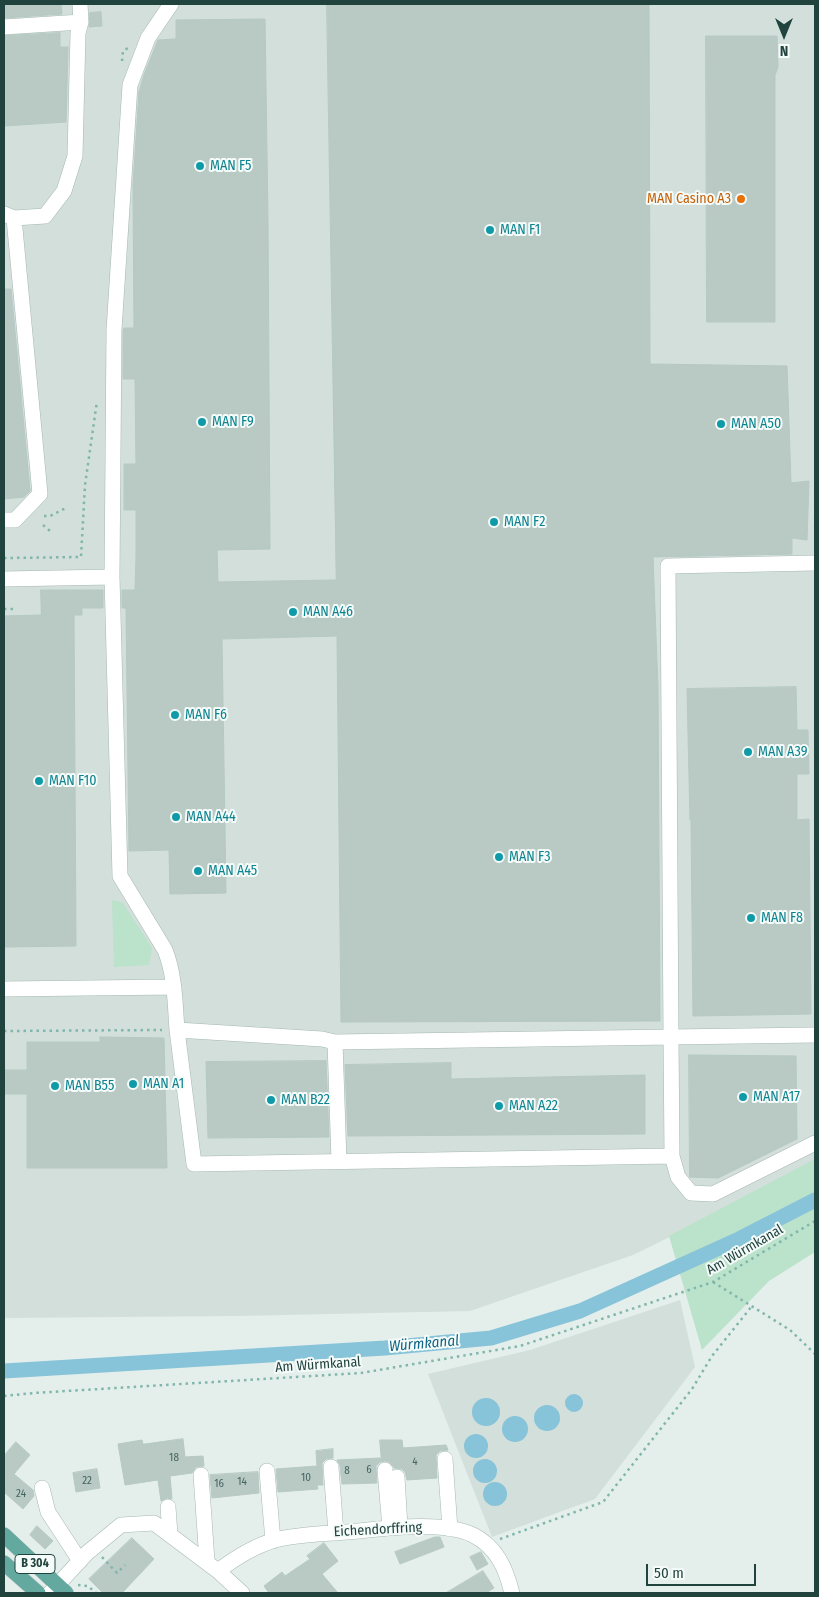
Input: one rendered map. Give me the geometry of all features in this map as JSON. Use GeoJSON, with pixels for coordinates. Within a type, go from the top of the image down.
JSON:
{"type":"FeatureCollection","features":[{"type":"Feature","properties":{"kind":"main road","name":"B 304"},"geometry":{"type":"LineString","coordinates":[[4,1535],[62,1590]]}},
{"type":"Feature","properties":{"kind":"main road","name":"B 304"},"geometry":{"type":"LineString","coordinates":[[4,1563],[38,1593]]}},
{"type":"Feature","properties":{"kind":"street"},"geometry":{"type":"LineString","coordinates":[[4,520],[15,520],[40,494],[9,216],[45,216],[64,191],[75,156],[78,32],[81,22],[80,4]]}},
{"type":"Feature","properties":{"kind":"street"},"geometry":{"type":"LineString","coordinates":[[172,4],[148,38],[130,85],[114,330],[112,577],[120,876],[164,950],[170,966],[194,1164],[672,1156]]}},
{"type":"Feature","properties":{"kind":"street"},"geometry":{"type":"LineString","coordinates":[[4,27],[81,22]]}},
{"type":"Feature","properties":{"kind":"street"},"geometry":{"type":"LineString","coordinates":[[815,563],[668,566],[672,1156],[678,1177],[692,1193],[713,1194],[815,1143]]}},
{"type":"Feature","properties":{"kind":"street"},"geometry":{"type":"LineString","coordinates":[[4,579],[112,577]]}},
{"type":"Feature","properties":{"kind":"street"},"geometry":{"type":"LineString","coordinates":[[4,989],[174,987]]}},
{"type":"Feature","properties":{"kind":"street"},"geometry":{"type":"LineString","coordinates":[[177,1030],[322,1039],[335,1042],[815,1035]]}},
{"type":"Feature","properties":{"kind":"street"},"geometry":{"type":"LineString","coordinates":[[335,1042],[339,1161]]}},
{"type":"Feature","properties":{"kind":"street"},"geometry":{"type":"LineString","coordinates":[[445,1458],[450,1529]]}},
{"type":"Feature","properties":{"kind":"street"},"geometry":{"type":"LineString","coordinates":[[326,1467],[331,1533]]}},
{"type":"Feature","properties":{"kind":"street"},"geometry":{"type":"LineString","coordinates":[[267,1471],[273,1541]]}},
{"type":"Feature","properties":{"kind":"street"},"geometry":{"type":"LineString","coordinates":[[391,1473],[395,1528]]}},
{"type":"Feature","properties":{"kind":"street"},"geometry":{"type":"LineString","coordinates":[[201,1475],[213,1566]]}},
{"type":"Feature","properties":{"kind":"street"},"geometry":{"type":"LineString","coordinates":[[42,1488],[48,1512],[80,1561]]}},
{"type":"Feature","properties":{"kind":"street"},"geometry":{"type":"LineString","coordinates":[[168,1507],[170,1534]]}},
{"type":"Feature","properties":{"kind":"street"},"geometry":{"type":"LineString","coordinates":[[62,1590],[80,1561],[121,1526],[154,1522],[213,1566],[242,1593]]}},
{"type":"Feature","properties":{"kind":"street","name":"Eichendorffring"},"geometry":{"type":"LineString","coordinates":[[213,1566],[273,1541],[292,1537],[395,1528],[450,1529],[473,1536],[494,1552],[505,1569],[512,1593]]}},
{"type":"Feature","properties":{"kind":"path"},"geometry":{"type":"LineString","coordinates":[[44,516],[50,516],[66,508]]}},
{"type":"Feature","properties":{"kind":"path"},"geometry":{"type":"LineString","coordinates":[[43,525],[50,531]]}},
{"type":"Feature","properties":{"kind":"path"},"geometry":{"type":"LineString","coordinates":[[4,609],[15,609]]}},
{"type":"Feature","properties":{"kind":"path"},"geometry":{"type":"LineString","coordinates":[[4,1031],[177,1030]]}},
{"type":"Feature","properties":{"kind":"path","name":"Am Würmkanal"},"geometry":{"type":"LineString","coordinates":[[4,1396],[361,1373],[520,1346],[713,1282],[815,1221]]}},
{"type":"Feature","properties":{"kind":"path"},"geometry":{"type":"LineString","coordinates":[[713,1282],[790,1330],[815,1354]]}},
{"type":"Feature","properties":{"kind":"path"},"geometry":{"type":"LineString","coordinates":[[484,1544],[604,1502],[692,1389],[712,1356],[752,1306]]}},
{"type":"Feature","properties":{"kind":"path"},"geometry":{"type":"LineString","coordinates":[[93,1548],[117,1573],[125,1565]]}},
{"type":"Feature","properties":{"kind":"path"},"geometry":{"type":"LineString","coordinates":[[62,1590],[80,1584],[88,1586],[96,1593]]}},
{"type":"Feature","properties":{"kind":"shaded area"},"geometry":{"type":"Polygon","coordinates":[[[4,4],[815,4],[815,1160],[739,1203],[633,1255],[470,1311],[4,1318],[4,4]]]}},
{"type":"Feature","properties":{"kind":"shaded area"},"geometry":{"type":"Polygon","coordinates":[[[680,1300],[695,1367],[595,1499],[492,1537],[428,1374],[530,1350],[680,1300]]]}},
{"type":"Feature","properties":{"kind":"green space"},"geometry":{"type":"Polygon","coordinates":[[[112,900],[123,903],[152,948],[149,965],[114,967],[112,900]]]}},
{"type":"Feature","properties":{"kind":"green space"},"geometry":{"type":"Polygon","coordinates":[[[815,1159],[815,1252],[769,1281],[702,1350],[669,1236],[815,1159]]]}},
{"type":"Feature","properties":{"kind":"water"},"geometry":{"type":"Polygon","coordinates":[[[574,1394],[580,1397],[583,1403],[580,1409],[574,1412],[568,1409],[565,1403],[568,1397],[574,1394]]]}},
{"type":"Feature","properties":{"kind":"water"},"geometry":{"type":"Polygon","coordinates":[[[486,1398],[496,1402],[500,1412],[496,1422],[486,1426],[476,1422],[472,1412],[476,1402],[486,1398]]]}},
{"type":"Feature","properties":{"kind":"water"},"geometry":{"type":"Polygon","coordinates":[[[547,1405],[556,1409],[560,1418],[556,1427],[547,1431],[538,1427],[534,1418],[538,1409],[547,1405]]]}},
{"type":"Feature","properties":{"kind":"water"},"geometry":{"type":"Polygon","coordinates":[[[515,1416],[524,1420],[528,1429],[524,1438],[515,1442],[506,1438],[502,1429],[506,1420],[515,1416]]]}},
{"type":"Feature","properties":{"kind":"water"},"geometry":{"type":"Polygon","coordinates":[[[476,1434],[485,1437],[488,1446],[485,1455],[476,1458],[467,1455],[464,1446],[467,1437],[476,1434]]]}},
{"type":"Feature","properties":{"kind":"water"},"geometry":{"type":"Polygon","coordinates":[[[485,1459],[494,1462],[497,1471],[494,1480],[485,1483],[476,1480],[473,1471],[476,1462],[485,1459]]]}},
{"type":"Feature","properties":{"kind":"water"},"geometry":{"type":"Polygon","coordinates":[[[495,1482],[503,1486],[507,1494],[503,1502],[495,1506],[487,1502],[483,1494],[487,1486],[495,1482]]]}},
{"type":"Feature","properties":{"kind":"building"},"geometry":{"type":"Polygon","coordinates":[[[4,4],[61,4],[62,14],[4,18],[4,4]]]}},
{"type":"Feature","properties":{"kind":"building"},"geometry":{"type":"Polygon","coordinates":[[[327,4],[649,4],[650,364],[787,366],[791,483],[809,481],[807,540],[792,538],[792,554],[653,557],[658,689],[660,1021],[341,1022],[337,636],[222,639],[226,893],[170,894],[169,850],[129,851],[126,608],[122,608],[122,590],[135,590],[136,510],[124,510],[124,464],[136,464],[135,379],[123,379],[123,330],[124,328],[134,328],[133,186],[139,92],[158,40],[176,39],[176,20],[265,19],[270,549],[217,550],[218,582],[336,580],[327,4]]]}},
{"type":"Feature","properties":{"kind":"building"},"geometry":{"type":"Polygon","coordinates":[[[101,12],[102,26],[89,27],[90,13],[101,12]]]}},
{"type":"Feature","properties":{"kind":"building"},"geometry":{"type":"Polygon","coordinates":[[[60,33],[60,47],[68,47],[66,122],[4,126],[4,36],[60,33]]]}},
{"type":"Feature","properties":{"kind":"building","name":"MAN Casino A3"},"geometry":{"type":"Polygon","coordinates":[[[706,36],[777,36],[778,67],[775,75],[775,322],[707,322],[706,36]]]}},
{"type":"Feature","properties":{"kind":"building"},"geometry":{"type":"Polygon","coordinates":[[[4,289],[11,289],[30,491],[24,497],[4,499],[4,289]]]}},
{"type":"Feature","properties":{"kind":"building","name":"MAN F10"},"geometry":{"type":"Polygon","coordinates":[[[41,590],[103,590],[103,608],[82,608],[82,615],[74,615],[76,946],[4,947],[4,616],[41,615],[41,590]]]}},
{"type":"Feature","properties":{"kind":"building","name":"MAN F8"},"geometry":{"type":"Polygon","coordinates":[[[796,687],[797,730],[808,730],[809,774],[797,774],[797,820],[809,819],[811,1014],[693,1016],[691,820],[687,689],[796,687]]]}},
{"type":"Feature","properties":{"kind":"building"},"geometry":{"type":"Polygon","coordinates":[[[100,1037],[164,1038],[167,1168],[27,1168],[27,1094],[4,1094],[4,1070],[27,1070],[27,1042],[100,1042],[100,1037]]]}},
{"type":"Feature","properties":{"kind":"building","name":"MAN A17"},"geometry":{"type":"Polygon","coordinates":[[[689,1055],[796,1056],[797,1139],[718,1178],[690,1177],[689,1055]]]}},
{"type":"Feature","properties":{"kind":"building","name":"MAN B22"},"geometry":{"type":"Polygon","coordinates":[[[326,1061],[329,1137],[208,1138],[206,1062],[326,1061]]]}},
{"type":"Feature","properties":{"kind":"building","name":"MAN A22"},"geometry":{"type":"Polygon","coordinates":[[[451,1063],[451,1079],[645,1075],[645,1134],[348,1136],[345,1065],[451,1063]]]}},
{"type":"Feature","properties":{"kind":"building"},"geometry":{"type":"Polygon","coordinates":[[[183,1439],[185,1457],[203,1456],[204,1466],[196,1467],[192,1473],[170,1476],[172,1499],[167,1498],[161,1501],[158,1480],[125,1485],[118,1444],[142,1440],[143,1444],[183,1439]]]}},
{"type":"Feature","properties":{"kind":"building"},"geometry":{"type":"Polygon","coordinates":[[[380,1440],[402,1440],[403,1448],[446,1445],[448,1450],[440,1451],[436,1455],[437,1478],[407,1480],[402,1469],[394,1468],[389,1462],[385,1461],[380,1462],[376,1466],[377,1483],[342,1484],[340,1466],[337,1460],[381,1458],[380,1440]]]}},
{"type":"Feature","properties":{"kind":"building"},"geometry":{"type":"Polygon","coordinates":[[[16,1442],[30,1455],[14,1474],[33,1490],[34,1496],[23,1509],[4,1492],[4,1456],[16,1442]]]}},
{"type":"Feature","properties":{"kind":"building"},"geometry":{"type":"Polygon","coordinates":[[[333,1449],[333,1458],[326,1459],[322,1463],[323,1485],[317,1485],[318,1489],[278,1492],[276,1469],[317,1466],[316,1451],[333,1449]]]}},
{"type":"Feature","properties":{"kind":"building"},"geometry":{"type":"Polygon","coordinates":[[[97,1469],[100,1488],[76,1492],[73,1473],[97,1469]]]}},
{"type":"Feature","properties":{"kind":"building"},"geometry":{"type":"Polygon","coordinates":[[[258,1472],[259,1493],[212,1498],[210,1475],[258,1472]]]}},
{"type":"Feature","properties":{"kind":"building"},"geometry":{"type":"Polygon","coordinates":[[[37,1526],[53,1541],[45,1549],[30,1535],[37,1526]]]}},
{"type":"Feature","properties":{"kind":"building"},"geometry":{"type":"Polygon","coordinates":[[[435,1537],[440,1537],[444,1547],[400,1564],[395,1552],[435,1537]]]}},
{"type":"Feature","properties":{"kind":"building"},"geometry":{"type":"Polygon","coordinates":[[[132,1538],[154,1559],[122,1593],[103,1593],[89,1579],[132,1538]]]}},
{"type":"Feature","properties":{"kind":"building"},"geometry":{"type":"Polygon","coordinates":[[[324,1543],[338,1561],[322,1574],[338,1593],[269,1593],[264,1586],[282,1572],[285,1576],[310,1559],[307,1556],[324,1543]]]}},
{"type":"Feature","properties":{"kind":"building"},"geometry":{"type":"Polygon","coordinates":[[[481,1552],[488,1564],[477,1570],[470,1557],[481,1552]]]}},
{"type":"Feature","properties":{"kind":"building"},"geometry":{"type":"Polygon","coordinates":[[[483,1571],[494,1588],[486,1593],[446,1593],[483,1571]]]}},
{"type":"Feature","properties":{"kind":"waterway","name":"Würmkanal"},"geometry":{"type":"LineString","coordinates":[[4,1371],[385,1348],[491,1338],[580,1311],[739,1239],[815,1200]]}},
{"type":"Feature","properties":{"kind":"place","name":"MAN F5"},"geometry":{"type":"Point","coordinates":[200,166]}},
{"type":"Feature","properties":{"kind":"place","name":"MAN Casino A3"},"geometry":{"type":"Point","coordinates":[741,199]}},
{"type":"Feature","properties":{"kind":"place","name":"MAN F1"},"geometry":{"type":"Point","coordinates":[490,230]}},
{"type":"Feature","properties":{"kind":"place","name":"MAN F9"},"geometry":{"type":"Point","coordinates":[202,422]}},
{"type":"Feature","properties":{"kind":"place","name":"MAN A50"},"geometry":{"type":"Point","coordinates":[721,424]}},
{"type":"Feature","properties":{"kind":"place","name":"MAN F2"},"geometry":{"type":"Point","coordinates":[494,522]}},
{"type":"Feature","properties":{"kind":"place","name":"MAN A46"},"geometry":{"type":"Point","coordinates":[293,612]}},
{"type":"Feature","properties":{"kind":"place","name":"MAN F6"},"geometry":{"type":"Point","coordinates":[175,715]}},
{"type":"Feature","properties":{"kind":"place","name":"MAN A39"},"geometry":{"type":"Point","coordinates":[748,752]}},
{"type":"Feature","properties":{"kind":"place","name":"MAN F10"},"geometry":{"type":"Point","coordinates":[39,781]}},
{"type":"Feature","properties":{"kind":"place","name":"MAN A44"},"geometry":{"type":"Point","coordinates":[176,817]}},
{"type":"Feature","properties":{"kind":"place","name":"MAN F3"},"geometry":{"type":"Point","coordinates":[499,857]}},
{"type":"Feature","properties":{"kind":"place","name":"MAN A45"},"geometry":{"type":"Point","coordinates":[198,871]}},
{"type":"Feature","properties":{"kind":"place","name":"MAN F8"},"geometry":{"type":"Point","coordinates":[751,918]}},
{"type":"Feature","properties":{"kind":"place","name":"MAN A1"},"geometry":{"type":"Point","coordinates":[133,1084]}},
{"type":"Feature","properties":{"kind":"place","name":"MAN B55"},"geometry":{"type":"Point","coordinates":[55,1086]}},
{"type":"Feature","properties":{"kind":"place","name":"MAN A17"},"geometry":{"type":"Point","coordinates":[743,1097]}},
{"type":"Feature","properties":{"kind":"place","name":"MAN B22"},"geometry":{"type":"Point","coordinates":[271,1100]}},
{"type":"Feature","properties":{"kind":"place","name":"MAN A22"},"geometry":{"type":"Point","coordinates":[499,1106]}}]}
